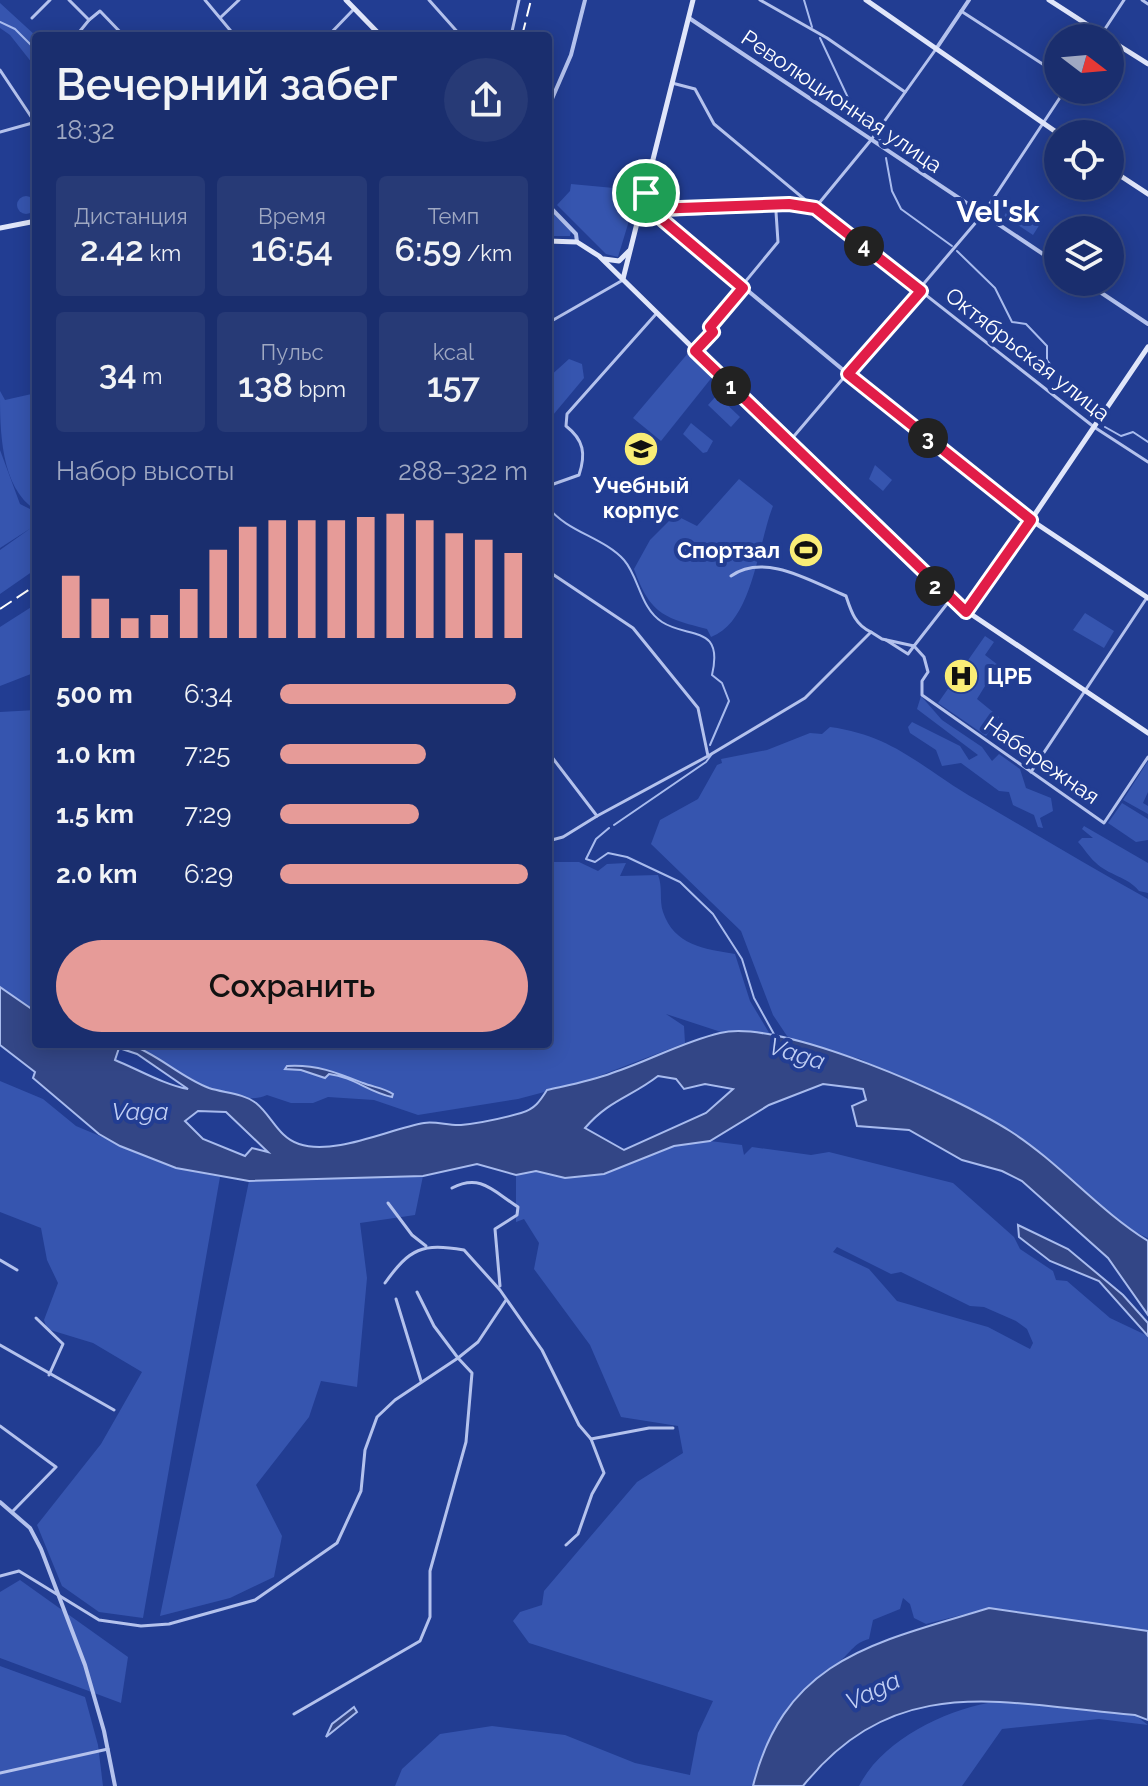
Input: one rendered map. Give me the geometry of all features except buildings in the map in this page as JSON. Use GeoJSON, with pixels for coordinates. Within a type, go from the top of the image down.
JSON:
{"type":"FeatureCollection","features":[{"type":"Feature","properties":{"kind":"main road"},"geometry":{"type":"LineString","coordinates":[[346,0],[377,32]]}},
{"type":"Feature","properties":{"kind":"main road"},"geometry":{"type":"LineString","coordinates":[[623,280],[693,0]]}},
{"type":"Feature","properties":{"kind":"main road"},"geometry":{"type":"LineString","coordinates":[[866,0],[1043,123]]}},
{"type":"Feature","properties":{"kind":"main road"},"geometry":{"type":"LineString","coordinates":[[1049,0],[1085,24]]}},
{"type":"Feature","properties":{"kind":"main road"},"geometry":{"type":"LineString","coordinates":[[1124,49],[1148,64]]}},
{"type":"Feature","properties":{"kind":"main road"},"geometry":{"type":"LineString","coordinates":[[1124,178],[1148,194]]}},
{"type":"Feature","properties":{"kind":"main road"},"geometry":{"type":"LineString","coordinates":[[0,228],[32,222]]}},
{"type":"Feature","properties":{"kind":"main road"},"geometry":{"type":"LineString","coordinates":[[552,241],[577,242],[599,256],[950,600],[1148,733]]}},
{"type":"Feature","properties":{"kind":"main road"},"geometry":{"type":"LineString","coordinates":[[599,256],[619,261],[634,244]]}},
{"type":"Feature","properties":{"kind":"main road"},"geometry":{"type":"LineString","coordinates":[[615,272],[626,267]]}},
{"type":"Feature","properties":{"kind":"main road"},"geometry":{"type":"LineString","coordinates":[[1148,347],[1031,520],[1148,597]]}},
{"type":"Feature","properties":{"kind":"street"},"geometry":{"type":"LineString","coordinates":[[32,18],[50,0]]}},
{"type":"Feature","properties":{"kind":"street"},"geometry":{"type":"LineString","coordinates":[[69,0],[89,20]]}},
{"type":"Feature","properties":{"kind":"street"},"geometry":{"type":"LineString","coordinates":[[205,0],[232,32]]}},
{"type":"Feature","properties":{"kind":"street"},"geometry":{"type":"LineString","coordinates":[[221,17],[239,0]]}},
{"type":"Feature","properties":{"kind":"street"},"geometry":{"type":"LineString","coordinates":[[429,0],[457,32]]}},
{"type":"Feature","properties":{"kind":"street"},"geometry":{"type":"LineString","coordinates":[[512,32],[519,0]]}},
{"type":"Feature","properties":{"kind":"street"},"geometry":{"type":"LineString","coordinates":[[552,99],[571,55],[585,0]]}},
{"type":"Feature","properties":{"kind":"street"},"geometry":{"type":"LineString","coordinates":[[760,0],[827,38],[905,92]]}},
{"type":"Feature","properties":{"kind":"street"},"geometry":{"type":"LineString","coordinates":[[658,216],[815,208],[871,140],[969,0]]}},
{"type":"Feature","properties":{"kind":"street"},"geometry":{"type":"LineString","coordinates":[[1111,24],[1124,0]]}},
{"type":"Feature","properties":{"kind":"street"},"geometry":{"type":"LineString","coordinates":[[1142,0],[1148,4]]}},
{"type":"Feature","properties":{"kind":"street"},"geometry":{"type":"LineString","coordinates":[[332,32],[354,9]]}},
{"type":"Feature","properties":{"kind":"street"},"geometry":{"type":"LineString","coordinates":[[79,32],[100,11],[120,32]]}},
{"type":"Feature","properties":{"kind":"street"},"geometry":{"type":"LineString","coordinates":[[961,11],[1044,65]]}},
{"type":"Feature","properties":{"kind":"street","name":"Революционная улица"},"geometry":{"type":"LineString","coordinates":[[689,18],[1044,255]]}},
{"type":"Feature","properties":{"kind":"street"},"geometry":{"type":"LineString","coordinates":[[0,70],[32,117]]}},
{"type":"Feature","properties":{"kind":"street"},"geometry":{"type":"LineString","coordinates":[[0,79],[6,78]]}},
{"type":"Feature","properties":{"kind":"street","name":"Октябрьская улица"},"geometry":{"type":"LineString","coordinates":[[672,83],[695,89],[714,124],[734,144],[1094,427],[1148,462]]}},
{"type":"Feature","properties":{"kind":"street"},"geometry":{"type":"LineString","coordinates":[[789,442],[921,291],[983,214],[1056,104]]}},
{"type":"Feature","properties":{"kind":"street"},"geometry":{"type":"LineString","coordinates":[[0,132],[32,123]]}},
{"type":"Feature","properties":{"kind":"street"},"geometry":{"type":"LineString","coordinates":[[646,193],[658,216]]}},
{"type":"Feature","properties":{"kind":"street"},"geometry":{"type":"LineString","coordinates":[[652,209],[789,204],[795,208]]}},
{"type":"Feature","properties":{"kind":"street"},"geometry":{"type":"LineString","coordinates":[[552,209],[576,234],[577,242]]}},
{"type":"Feature","properties":{"kind":"street"},"geometry":{"type":"LineString","coordinates":[[641,215],[652,212],[658,216],[848,374],[1031,520],[966,612]]}},
{"type":"Feature","properties":{"kind":"street"},"geometry":{"type":"LineString","coordinates":[[695,351],[713,332],[710,327],[717,316],[778,242],[776,212]]}},
{"type":"Feature","properties":{"kind":"street"},"geometry":{"type":"LineString","coordinates":[[552,321],[623,280]]}},
{"type":"Feature","properties":{"kind":"street"},"geometry":{"type":"LineString","coordinates":[[1106,296],[1148,324]]}},
{"type":"Feature","properties":{"kind":"street"},"geometry":{"type":"LineString","coordinates":[[552,485],[579,475],[585,458],[578,436],[566,426],[567,414],[657,313]]}},
{"type":"Feature","properties":{"kind":"street"},"geometry":{"type":"LineString","coordinates":[[731,576],[743,567],[773,568],[846,596],[852,616],[863,628],[908,654],[950,600]]}},
{"type":"Feature","properties":{"kind":"street"},"geometry":{"type":"LineString","coordinates":[[552,574],[633,628],[698,708],[708,756]]}},
{"type":"Feature","properties":{"kind":"street"},"geometry":{"type":"LineString","coordinates":[[1031,772],[1148,597]]}},
{"type":"Feature","properties":{"kind":"street"},"geometry":{"type":"LineString","coordinates":[[552,840],[563,837],[708,756],[805,698],[871,632]]}},
{"type":"Feature","properties":{"kind":"street"},"geometry":{"type":"LineString","coordinates":[[886,640],[914,646]]}},
{"type":"Feature","properties":{"kind":"street","name":"Набережная"},"geometry":{"type":"LineString","coordinates":[[914,646],[928,665],[922,681],[922,695],[1104,823],[1148,757]]}},
{"type":"Feature","properties":{"kind":"street"},"geometry":{"type":"LineString","coordinates":[[552,757],[597,816]]}},
{"type":"Feature","properties":{"kind":"street"},"geometry":{"type":"LineString","coordinates":[[452,1188],[465,1181],[484,1183],[518,1207],[517,1215],[495,1229],[500,1290]]}},
{"type":"Feature","properties":{"kind":"street"},"geometry":{"type":"LineString","coordinates":[[388,1203],[412,1235],[426,1246],[464,1250],[500,1290],[542,1350],[579,1425],[591,1439],[604,1478],[592,1494],[578,1534],[566,1545]]}},
{"type":"Feature","properties":{"kind":"street"},"geometry":{"type":"LineString","coordinates":[[385,1283],[405,1258],[426,1246]]}},
{"type":"Feature","properties":{"kind":"street"},"geometry":{"type":"LineString","coordinates":[[0,1260],[17,1270]]}},
{"type":"Feature","properties":{"kind":"street"},"geometry":{"type":"LineString","coordinates":[[294,1714],[420,1641],[430,1617],[430,1571],[466,1442],[472,1373],[434,1326],[417,1292]]}},
{"type":"Feature","properties":{"kind":"street"},"geometry":{"type":"LineString","coordinates":[[396,1299],[421,1381]]}},
{"type":"Feature","properties":{"kind":"street"},"geometry":{"type":"LineString","coordinates":[[0,1576],[19,1571],[99,1620],[153,1627],[233,1608],[271,1591],[312,1564],[343,1535],[361,1491],[369,1432],[377,1417],[421,1381],[478,1342],[506,1300]]}},
{"type":"Feature","properties":{"kind":"street"},"geometry":{"type":"LineString","coordinates":[[36,1318],[63,1344],[49,1375]]}},
{"type":"Feature","properties":{"kind":"street"},"geometry":{"type":"LineString","coordinates":[[0,1345],[114,1410]]}},
{"type":"Feature","properties":{"kind":"street"},"geometry":{"type":"LineString","coordinates":[[0,1426],[56,1467],[13,1511]]}},
{"type":"Feature","properties":{"kind":"street"},"geometry":{"type":"LineString","coordinates":[[591,1439],[649,1428],[673,1428]]}},
{"type":"Feature","properties":{"kind":"street"},"geometry":{"type":"LineString","coordinates":[[0,1502],[13,1511],[36,1539],[85,1665],[115,1786]]}},
{"type":"Feature","properties":{"kind":"street"},"geometry":{"type":"LineString","coordinates":[[0,1773],[108,1749]]}},
{"type":"Feature","properties":{"kind":"shaded area"},"geometry":{"type":"Polygon","coordinates":[[[0,3],[32,32],[32,63],[10,35],[0,28],[0,3]]]}},
{"type":"Feature","properties":{"kind":"shaded area"},"geometry":{"type":"Polygon","coordinates":[[[571,184],[614,188],[635,201],[618,257],[606,254],[557,205],[570,191],[571,184]]]}},
{"type":"Feature","properties":{"kind":"shaded area"},"geometry":{"type":"Polygon","coordinates":[[[22,196],[30,196],[32,213],[22,214],[17,209],[17,201],[22,196]]]}},
{"type":"Feature","properties":{"kind":"shaded area"},"geometry":{"type":"Polygon","coordinates":[[[1011,205],[1040,224],[1033,235],[1004,216],[1011,205]]]}},
{"type":"Feature","properties":{"kind":"shaded area"},"geometry":{"type":"Polygon","coordinates":[[[552,212],[571,231],[570,236],[552,236],[552,212]]]}},
{"type":"Feature","properties":{"kind":"shaded area"},"geometry":{"type":"Polygon","coordinates":[[[689,352],[713,376],[661,441],[633,418],[689,352]]]}},
{"type":"Feature","properties":{"kind":"shaded area"},"geometry":{"type":"Polygon","coordinates":[[[569,359],[582,364],[584,378],[552,416],[552,374],[569,359]]]}},
{"type":"Feature","properties":{"kind":"shaded area"},"geometry":{"type":"Polygon","coordinates":[[[0,391],[5,400],[32,394],[32,507],[15,487],[9,473],[1,423],[0,391]]]}},
{"type":"Feature","properties":{"kind":"shaded area"},"geometry":{"type":"Polygon","coordinates":[[[717,395],[740,417],[731,427],[708,405],[717,395]]]}},
{"type":"Feature","properties":{"kind":"shaded area"},"geometry":{"type":"Polygon","coordinates":[[[691,423],[713,441],[707,452],[703,453],[683,434],[691,423]]]}},
{"type":"Feature","properties":{"kind":"shaded area"},"geometry":{"type":"Polygon","coordinates":[[[0,450],[20,504],[32,510],[32,572],[0,594],[0,550],[31,528],[0,548],[0,450]]]}},
{"type":"Feature","properties":{"kind":"shaded area"},"geometry":{"type":"Polygon","coordinates":[[[875,465],[892,480],[883,491],[869,479],[875,465]]]}},
{"type":"Feature","properties":{"kind":"shaded area"},"geometry":{"type":"Polygon","coordinates":[[[739,479],[773,506],[745,599],[725,629],[711,637],[707,629],[660,612],[646,596],[634,569],[650,540],[675,515],[697,526],[739,479]]]}},
{"type":"Feature","properties":{"kind":"shaded area"},"geometry":{"type":"Polygon","coordinates":[[[32,607],[32,674],[0,686],[0,627],[32,607]]]}},
{"type":"Feature","properties":{"kind":"shaded area"},"geometry":{"type":"Polygon","coordinates":[[[1085,613],[1114,631],[1104,648],[1073,630],[1085,613]]]}},
{"type":"Feature","properties":{"kind":"shaded area","name":"ЦРБ"},"geometry":{"type":"Polygon","coordinates":[[[985,636],[994,642],[985,655],[998,665],[977,699],[999,717],[986,736],[938,703],[985,636]]]}},
{"type":"Feature","properties":{"kind":"shaded area"},"geometry":{"type":"Polygon","coordinates":[[[921,696],[942,720],[982,747],[992,761],[999,754],[1020,769],[1026,788],[1051,798],[1053,811],[1040,818],[1043,828],[1038,827],[1034,815],[1013,805],[1009,792],[999,791],[961,763],[942,766],[936,750],[910,733],[908,727],[912,722],[960,746],[969,760],[978,755],[917,709],[921,696]]]}},
{"type":"Feature","properties":{"kind":"shaded area"},"geometry":{"type":"Polygon","coordinates":[[[32,710],[32,1009],[0,987],[0,712],[32,710]]]}},
{"type":"Feature","properties":{"kind":"shaded area"},"geometry":{"type":"Polygon","coordinates":[[[830,727],[873,738],[908,755],[977,800],[1148,899],[1148,1238],[1127,1228],[955,1102],[860,1059],[789,1039],[773,1015],[741,931],[651,844],[660,820],[698,799],[717,765],[722,763],[721,759],[767,750],[810,733],[822,734],[830,727]]]}},
{"type":"Feature","properties":{"kind":"shaded area"},"geometry":{"type":"Polygon","coordinates":[[[1148,761],[1148,792],[1143,803],[1148,806],[1148,814],[1123,800],[1148,761]]]}},
{"type":"Feature","properties":{"kind":"shaded area"},"geometry":{"type":"Polygon","coordinates":[[[1122,803],[1148,819],[1148,840],[1136,842],[1108,823],[1122,803]]]}},
{"type":"Feature","properties":{"kind":"shaded area"},"geometry":{"type":"Polygon","coordinates":[[[1084,826],[1148,863],[1148,893],[1139,891],[1093,860],[1078,842],[1082,838],[1093,838],[1082,829],[1084,826]]]}},
{"type":"Feature","properties":{"kind":"shaded area"},"geometry":{"type":"Polygon","coordinates":[[[552,862],[579,862],[598,871],[607,864],[626,863],[620,876],[658,875],[662,907],[668,923],[692,944],[735,954],[750,1001],[771,1036],[721,1032],[666,1014],[684,1026],[685,1043],[586,1081],[518,1099],[418,1115],[374,1100],[328,1097],[313,1103],[291,1103],[267,1095],[251,1099],[233,1096],[196,1081],[138,1048],[552,1048],[552,862]]]}},
{"type":"Feature","properties":{"kind":"shaded area"},"geometry":{"type":"Polygon","coordinates":[[[0,1081],[43,1099],[76,1126],[176,1168],[220,1177],[143,1618],[99,1612],[62,1586],[37,1525],[101,1444],[142,1372],[93,1343],[47,1329],[44,1320],[58,1283],[47,1260],[41,1228],[0,1212],[0,1081]]]}},
{"type":"Feature","properties":{"kind":"shaded area"},"geometry":{"type":"Polygon","coordinates":[[[710,1141],[742,1145],[744,1155],[752,1147],[811,1155],[829,1152],[953,1183],[1014,1237],[1020,1249],[1053,1271],[1056,1280],[1067,1281],[1110,1318],[1148,1336],[1148,1631],[989,1608],[926,1624],[914,1618],[910,1604],[903,1598],[900,1609],[873,1620],[869,1639],[856,1645],[824,1674],[785,1716],[766,1748],[753,1786],[395,1786],[402,1769],[440,1734],[492,1726],[565,1735],[635,1763],[690,1775],[698,1733],[713,1701],[529,1643],[513,1621],[520,1612],[542,1605],[544,1591],[637,1482],[683,1453],[678,1426],[621,1417],[590,1345],[534,1269],[539,1243],[524,1219],[516,1222],[516,1175],[536,1171],[565,1178],[604,1174],[674,1146],[710,1141]],[[837,1247],[833,1252],[869,1269],[897,1301],[988,1327],[1030,1349],[1033,1343],[1027,1329],[1016,1321],[984,1307],[970,1306],[901,1272],[891,1274],[837,1247]]]}},
{"type":"Feature","properties":{"kind":"shaded area"},"geometry":{"type":"Polygon","coordinates":[[[423,1176],[415,1215],[360,1223],[367,1278],[357,1387],[321,1381],[309,1417],[256,1485],[282,1536],[274,1577],[230,1598],[160,1616],[249,1181],[423,1176]]]}},
{"type":"Feature","properties":{"kind":"shaded area"},"geometry":{"type":"Polygon","coordinates":[[[20,1580],[128,1657],[121,1703],[0,1658],[0,1592],[20,1580]]]}},
{"type":"Feature","properties":{"kind":"shaded area"},"geometry":{"type":"Polygon","coordinates":[[[0,1666],[85,1697],[98,1745],[103,1786],[0,1786],[0,1666]]]}},
{"type":"Feature","properties":{"kind":"shaded area"},"geometry":{"type":"Polygon","coordinates":[[[988,1703],[1035,1703],[1135,1715],[1148,1725],[1099,1719],[1002,1729],[962,1786],[859,1786],[882,1755],[914,1731],[951,1713],[988,1703]]]}},
{"type":"Feature","properties":{"kind":"water","name":"Vaga"},"geometry":{"type":"Polygon","coordinates":[[[0,987],[32,1009],[32,1048],[119,1048],[137,1048],[198,1083],[251,1100],[292,1141],[313,1147],[345,1144],[424,1123],[461,1125],[521,1113],[534,1107],[547,1090],[604,1076],[720,1033],[748,1032],[784,1037],[825,1048],[951,1099],[1010,1131],[1046,1157],[1112,1215],[1148,1241],[1148,1315],[1108,1258],[1022,1181],[1002,1171],[962,1160],[909,1130],[857,1126],[852,1106],[866,1100],[863,1089],[823,1084],[769,1105],[710,1141],[674,1146],[604,1174],[565,1178],[536,1171],[516,1175],[477,1164],[423,1176],[249,1181],[176,1168],[120,1146],[99,1134],[33,1078],[35,1072],[0,1045],[0,987]],[[119,1048],[115,1060],[161,1081],[188,1089],[137,1054],[119,1048]],[[658,1076],[603,1111],[585,1128],[624,1150],[706,1113],[733,1089],[705,1084],[684,1089],[676,1079],[658,1076]],[[198,1111],[185,1121],[203,1139],[245,1156],[252,1148],[268,1152],[226,1112],[198,1111]]]}},
{"type":"Feature","properties":{"kind":"water"},"geometry":{"type":"Polygon","coordinates":[[[287,1066],[326,1070],[393,1094],[392,1097],[383,1095],[338,1076],[329,1074],[325,1078],[301,1070],[285,1069],[287,1066]]]}},
{"type":"Feature","properties":{"kind":"water"},"geometry":{"type":"Polygon","coordinates":[[[1018,1225],[1068,1249],[1123,1295],[1148,1323],[1148,1336],[1099,1281],[1050,1261],[1019,1237],[1018,1225]]]}},
{"type":"Feature","properties":{"kind":"water","name":"Vaga"},"geometry":{"type":"Polygon","coordinates":[[[989,1608],[1148,1631],[1148,1720],[1135,1715],[1042,1705],[956,1702],[916,1709],[877,1724],[839,1749],[803,1786],[753,1786],[768,1743],[788,1709],[812,1682],[841,1661],[874,1645],[989,1608]]]}},
{"type":"Feature","properties":{"kind":"water"},"geometry":{"type":"Polygon","coordinates":[[[354,1707],[357,1712],[326,1737],[332,1724],[354,1707]]]}},
{"type":"Feature","properties":{"kind":"waterway"},"geometry":{"type":"LineString","coordinates":[[804,0],[812,27]]}},
{"type":"Feature","properties":{"kind":"waterway"},"geometry":{"type":"LineString","coordinates":[[0,22],[15,29],[32,46]]}},
{"type":"Feature","properties":{"kind":"waterway"},"geometry":{"type":"LineString","coordinates":[[820,38],[857,117],[868,130]]}},
{"type":"Feature","properties":{"kind":"waterway"},"geometry":{"type":"LineString","coordinates":[[878,138],[885,144]]}},
{"type":"Feature","properties":{"kind":"waterway"},"geometry":{"type":"LineString","coordinates":[[886,158],[892,191],[901,209],[952,246]]}},
{"type":"Feature","properties":{"kind":"waterway"},"geometry":{"type":"LineString","coordinates":[[957,251],[995,288],[1012,322],[1026,324],[1047,346],[1047,360],[1090,416]]}},
{"type":"Feature","properties":{"kind":"waterway"},"geometry":{"type":"LineString","coordinates":[[1105,427],[1121,436],[1133,432],[1148,442]]}},
{"type":"Feature","properties":{"kind":"waterway"},"geometry":{"type":"LineString","coordinates":[[552,512],[624,560],[644,601],[662,622],[708,640],[713,648],[712,675],[722,683],[729,701],[710,745]]}},
{"type":"Feature","properties":{"kind":"waterway"},"geometry":{"type":"LineString","coordinates":[[614,825],[706,762],[712,754]]}},
{"type":"Feature","properties":{"kind":"waterway"},"geometry":{"type":"LineString","coordinates":[[609,828],[596,839],[586,859],[595,862],[608,853],[627,857],[680,882],[713,914],[742,959],[754,998],[775,1036]]}},
{"type":"Feature","properties":{"kind":"railway"},"geometry":{"type":"LineString","coordinates":[[523,32],[531,0]]}},
{"type":"Feature","properties":{"kind":"railway"},"geometry":{"type":"LineString","coordinates":[[0,609],[32,588]]}},
{"type":"Feature","properties":{"kind":"place","name":"Учебный корпус"},"geometry":{"type":"Point","coordinates":[641,449]}},
{"type":"Feature","properties":{"kind":"place","name":"Спортзал"},"geometry":{"type":"Point","coordinates":[806,550]}},
{"type":"Feature","properties":{"kind":"place","name":"ЦРБ"},"geometry":{"type":"Point","coordinates":[961,676]}},
{"type":"Feature","properties":{"kind":"district","name":"Vel'sk"},"geometry":{"type":"Point","coordinates":[998,212]}},
{"type":"Feature","properties":{"kind":"route"},"geometry":{"type":"LineString","coordinates":[[646,193],[652,209],[789,204],[795,208],[815,208],[921,291],[848,374],[1031,520],[966,612],[950,600],[695,351],[713,332],[710,327],[717,316],[743,288],[658,216],[652,212],[641,215],[646,193]]}}]}
